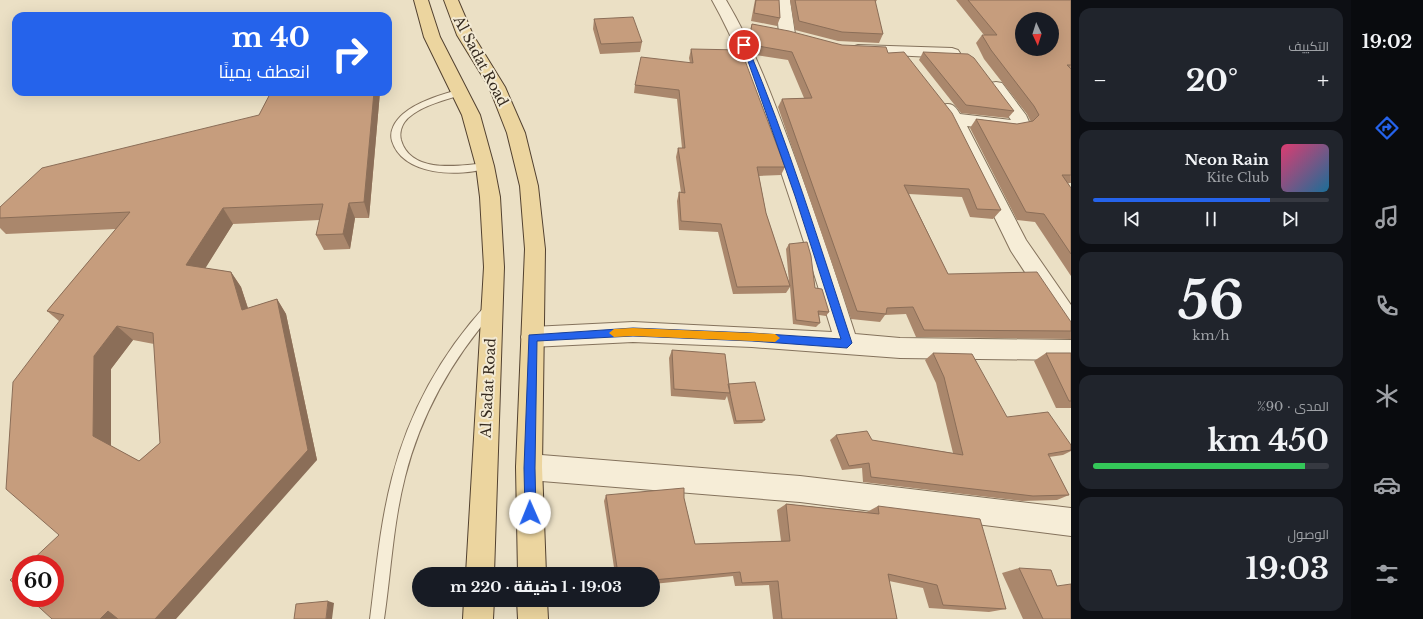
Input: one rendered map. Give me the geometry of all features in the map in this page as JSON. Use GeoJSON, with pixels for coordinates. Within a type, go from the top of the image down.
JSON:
{"type":"FeatureCollection","features":[{"type":"Feature","properties":{"kind":"main road","name":"Al Sadat Road"},"geometry":{"type":"LineString","coordinates":[[421,0],[432,37],[462,92],[471,115],[485,166],[493,230],[492,306],[480,567]]}},
{"type":"Feature","properties":{"kind":"main road","name":"Al Sadat Road"},"geometry":{"type":"LineString","coordinates":[[451,0],[465,36],[497,87],[503,100],[516,133],[529,186],[535,249],[529,468],[532,567]]}},
{"type":"Feature","properties":{"kind":"main road"},"geometry":{"type":"LineString","coordinates":[[478,607],[478,619]]}},
{"type":"Feature","properties":{"kind":"main road"},"geometry":{"type":"LineString","coordinates":[[532,607],[533,619]]}},
{"type":"Feature","properties":{"kind":"street"},"geometry":{"type":"LineString","coordinates":[[720,0],[741,25],[847,343]]}},
{"type":"Feature","properties":{"kind":"street"},"geometry":{"type":"LineString","coordinates":[[782,0],[787,34]]}},
{"type":"Feature","properties":{"kind":"street"},"geometry":{"type":"LineString","coordinates":[[845,48],[967,56]]}},
{"type":"Feature","properties":{"kind":"street"},"geometry":{"type":"LineString","coordinates":[[902,52],[916,70]]}},
{"type":"Feature","properties":{"kind":"street"},"geometry":{"type":"LineString","coordinates":[[955,119],[1016,126],[1020,124],[1020,119],[985,72]]}},
{"type":"Feature","properties":{"kind":"street"},"geometry":{"type":"LineString","coordinates":[[936,94],[955,119],[1018,245],[1061,294],[1071,323]]}},
{"type":"Feature","properties":{"kind":"street"},"geometry":{"type":"LineString","coordinates":[[532,337],[633,332],[752,337],[900,348],[1071,350]]}},
{"type":"Feature","properties":{"kind":"street"},"geometry":{"type":"LineString","coordinates":[[529,468],[800,489],[1071,522]]}},
{"type":"Feature","properties":{"kind":"lane"},"geometry":{"type":"LineString","coordinates":[[462,92],[426,103],[408,114],[397,129],[398,145],[409,159],[430,168],[456,169],[485,166]]}},
{"type":"Feature","properties":{"kind":"lane"},"geometry":{"type":"LineString","coordinates":[[377,619],[391,517],[398,478],[408,443],[421,410],[436,380],[466,335],[492,306]]}},
{"type":"Feature","properties":{"kind":"building"},"geometry":{"type":"Polygon","coordinates":[[[756,0],[779,0],[780,18],[754,13],[756,0]]]}},
{"type":"Feature","properties":{"kind":"building"},"geometry":{"type":"Polygon","coordinates":[[[795,0],[875,0],[883,34],[842,32],[799,21],[795,0]]]}},
{"type":"Feature","properties":{"kind":"building"},"geometry":{"type":"Polygon","coordinates":[[[968,0],[1071,0],[1071,65],[1067,65],[1071,69],[1071,175],[1062,175],[1071,188],[1071,254],[1044,214],[1026,212],[976,119],[1017,124],[1033,121],[1039,115],[1034,106],[991,50],[982,35],[997,35],[968,0]]]}},
{"type":"Feature","properties":{"kind":"building"},"geometry":{"type":"Polygon","coordinates":[[[633,17],[642,42],[601,44],[594,19],[633,17]]]}},
{"type":"Feature","properties":{"kind":"building"},"geometry":{"type":"Polygon","coordinates":[[[752,24],[789,31],[842,45],[886,47],[888,53],[904,52],[952,113],[1001,210],[977,209],[969,189],[904,185],[948,274],[1037,272],[1071,322],[1071,331],[924,330],[913,307],[887,308],[886,314],[857,311],[782,99],[812,98],[792,52],[758,46],[751,29],[752,24]]]}},
{"type":"Feature","properties":{"kind":"building"},"geometry":{"type":"Polygon","coordinates":[[[691,49],[741,50],[785,167],[757,167],[766,213],[790,286],[737,287],[721,224],[681,221],[679,192],[685,193],[678,148],[685,148],[679,90],[635,85],[641,57],[693,63],[691,49]]]}},
{"type":"Feature","properties":{"kind":"building"},"geometry":{"type":"Polygon","coordinates":[[[923,52],[968,54],[974,58],[1014,111],[966,105],[923,52]]]}},
{"type":"Feature","properties":{"kind":"building"},"geometry":{"type":"Polygon","coordinates":[[[269,96],[374,96],[364,202],[349,203],[343,234],[316,235],[323,204],[223,208],[186,265],[231,272],[242,310],[277,299],[308,450],[155,619],[118,619],[108,611],[100,619],[52,619],[39,607],[64,607],[64,555],[38,555],[59,535],[6,489],[13,382],[64,315],[47,311],[130,212],[0,218],[0,207],[42,168],[259,115],[269,96]],[[117,326],[94,356],[93,436],[139,461],[160,443],[153,333],[117,326]]]}},
{"type":"Feature","properties":{"kind":"building"},"geometry":{"type":"Polygon","coordinates":[[[807,242],[811,256],[815,288],[822,289],[829,312],[818,311],[820,323],[796,320],[789,244],[807,242]]]}},
{"type":"Feature","properties":{"kind":"building"},"geometry":{"type":"Polygon","coordinates":[[[672,350],[725,354],[730,393],[674,389],[672,350]]]}},
{"type":"Feature","properties":{"kind":"building"},"geometry":{"type":"Polygon","coordinates":[[[933,353],[972,354],[1007,417],[1048,412],[1071,445],[1071,450],[1048,454],[1069,495],[1033,496],[871,477],[869,463],[849,466],[836,435],[867,431],[872,440],[963,455],[944,377],[933,353]]]}},
{"type":"Feature","properties":{"kind":"building"},"geometry":{"type":"Polygon","coordinates":[[[1046,353],[1071,353],[1071,401],[1069,401],[1046,353]]]}},
{"type":"Feature","properties":{"kind":"building"},"geometry":{"type":"Polygon","coordinates":[[[755,382],[765,420],[736,421],[728,384],[755,382]]]}},
{"type":"Feature","properties":{"kind":"building"},"geometry":{"type":"Polygon","coordinates":[[[684,488],[684,498],[695,544],[790,541],[786,504],[879,514],[878,506],[980,519],[1006,609],[943,605],[937,585],[888,574],[897,619],[782,619],[778,581],[742,583],[740,572],[660,579],[660,567],[617,567],[606,495],[684,488]]]}},
{"type":"Feature","properties":{"kind":"building"},"geometry":{"type":"Polygon","coordinates":[[[1019,568],[1051,570],[1057,586],[1071,584],[1071,619],[1043,619],[1019,568]]]}},
{"type":"Feature","properties":{"kind":"building"},"geometry":{"type":"Polygon","coordinates":[[[328,601],[326,619],[294,619],[296,604],[328,601]]]}},
{"type":"Feature","properties":{"kind":"slow traffic"},"geometry":{"type":"LineString","coordinates":[[614,333],[633,332],[775,338]]}},
{"type":"Feature","properties":{"kind":"route"},"geometry":{"type":"LineString","coordinates":[[530,513],[529,468],[532,337],[633,332],[847,343],[760,83],[744,45]]}}]}
